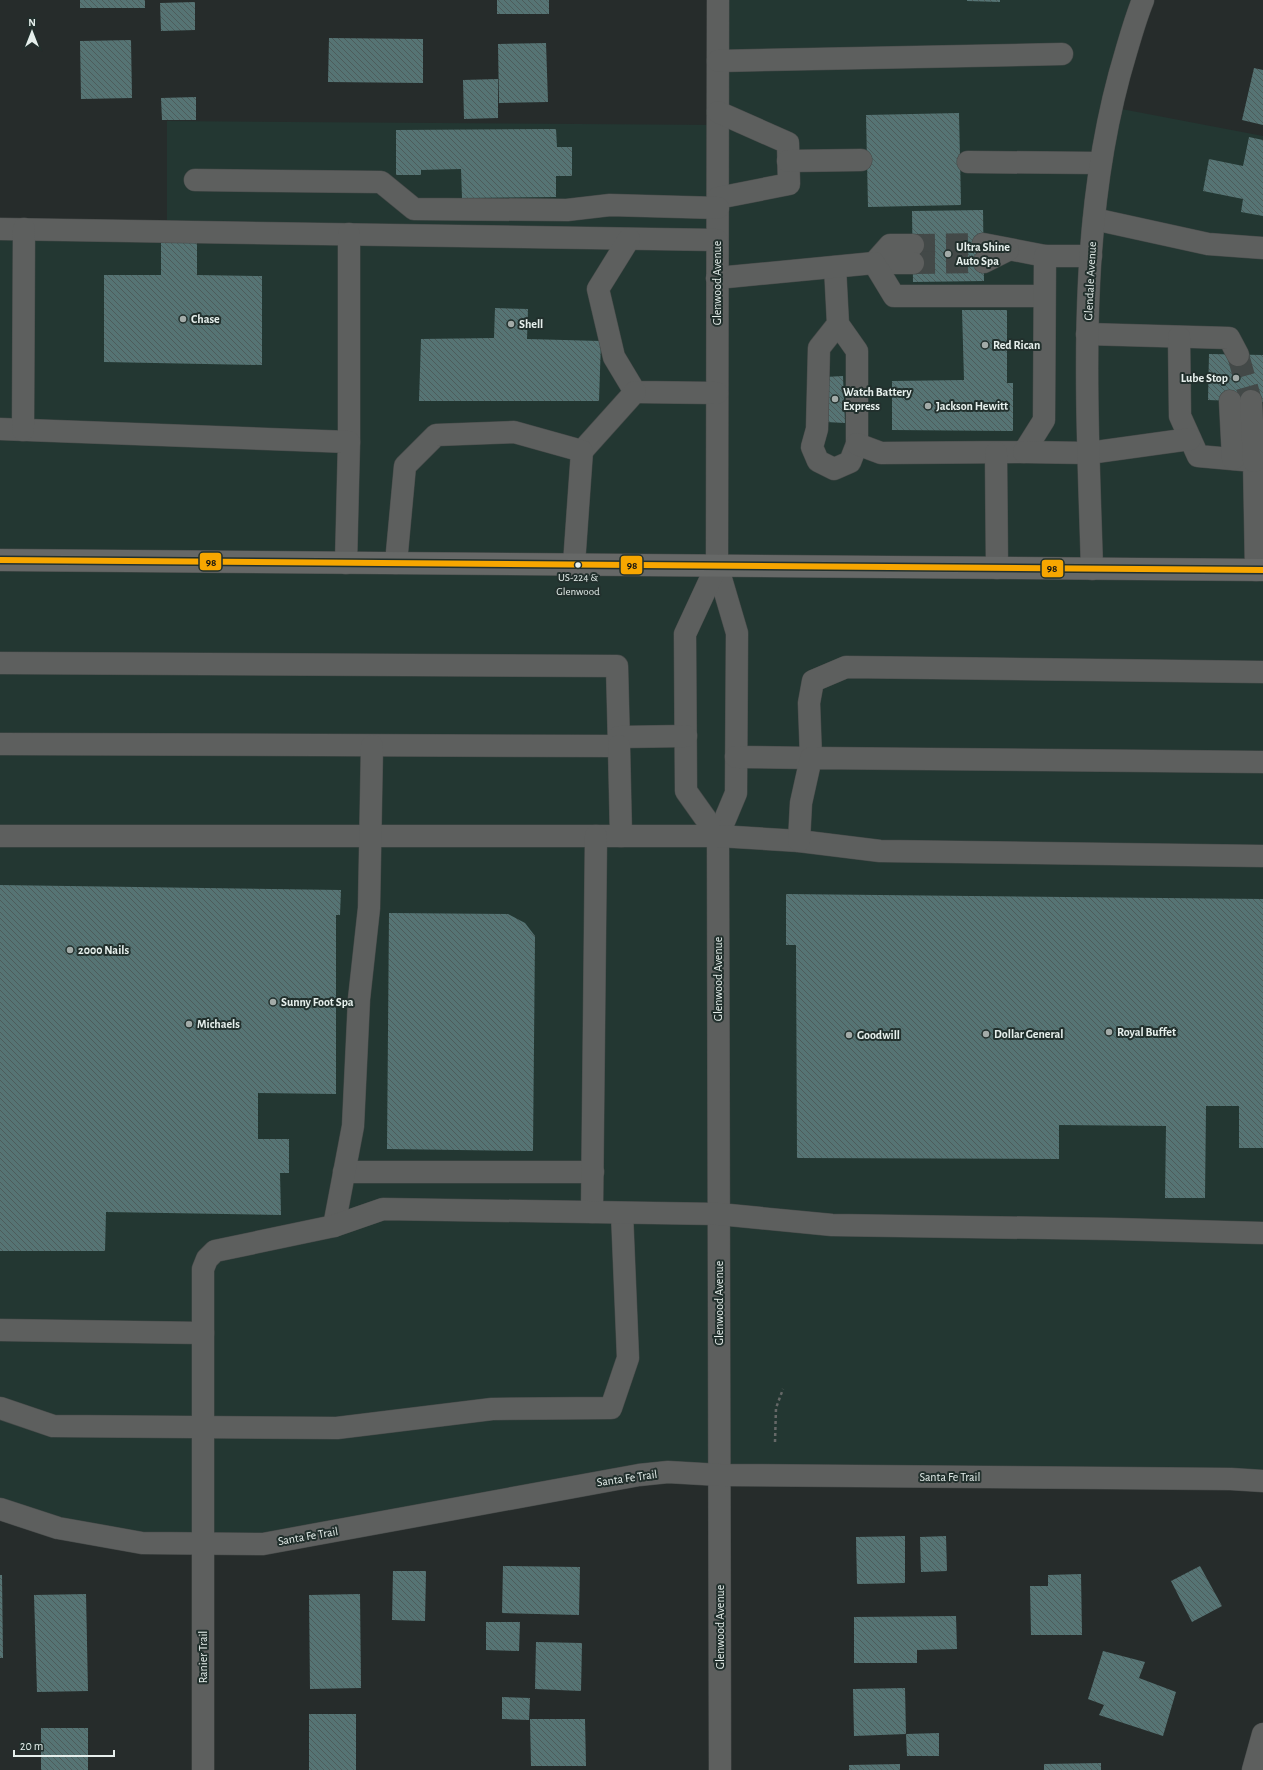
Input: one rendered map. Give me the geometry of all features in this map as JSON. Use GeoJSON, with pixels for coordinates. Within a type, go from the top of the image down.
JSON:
{"type":"FeatureCollection","features":[{"type":"Feature","properties":{"kind":"main road"},"geometry":{"type":"LineString","coordinates":[[0,560],[1260,570]]}},
{"type":"Feature","properties":{"kind":"street","name":"Glenwood Avenue"},"geometry":{"type":"LineString","coordinates":[[718,0],[717,565],[737,633],[736,794],[718,836],[720,1770]]}},
{"type":"Feature","properties":{"kind":"street","name":"Glendale Avenue"},"geometry":{"type":"LineString","coordinates":[[1092,569],[1086,357],[1094,219],[1100,163],[1116,86],[1143,0]]}},
{"type":"Feature","properties":{"kind":"street"},"geometry":{"type":"LineString","coordinates":[[718,61],[1062,54]]}},
{"type":"Feature","properties":{"kind":"street"},"geometry":{"type":"LineString","coordinates":[[195,180],[381,182],[414,209],[567,210],[610,205],[718,203],[789,184],[788,143],[718,112]]}},
{"type":"Feature","properties":{"kind":"street"},"geometry":{"type":"LineString","coordinates":[[788,161],[861,160]]}},
{"type":"Feature","properties":{"kind":"street"},"geometry":{"type":"LineString","coordinates":[[968,162],[1100,163]]}},
{"type":"Feature","properties":{"kind":"street"},"geometry":{"type":"LineString","coordinates":[[1094,219],[1208,244],[1263,248]]}},
{"type":"Feature","properties":{"kind":"street"},"geometry":{"type":"LineString","coordinates":[[0,229],[717,240]]}},
{"type":"Feature","properties":{"kind":"street"},"geometry":{"type":"LineString","coordinates":[[23,430],[24,229]]}},
{"type":"Feature","properties":{"kind":"street"},"geometry":{"type":"LineString","coordinates":[[346,563],[349,442],[349,234]]}},
{"type":"Feature","properties":{"kind":"street"},"geometry":{"type":"LineString","coordinates":[[629,239],[598,289],[614,357],[634,392]]}},
{"type":"Feature","properties":{"kind":"street"},"geometry":{"type":"LineString","coordinates":[[717,278],[874,263],[890,245],[913,254]]}},
{"type":"Feature","properties":{"kind":"street"},"geometry":{"type":"LineString","coordinates":[[984,253],[1008,250],[1045,256],[1091,256]]}},
{"type":"Feature","properties":{"kind":"street"},"geometry":{"type":"LineString","coordinates":[[1024,452],[1044,420],[1045,256]]}},
{"type":"Feature","properties":{"kind":"street"},"geometry":{"type":"LineString","coordinates":[[874,263],[894,296],[1044,296]]}},
{"type":"Feature","properties":{"kind":"street"},"geometry":{"type":"LineString","coordinates":[[835,267],[838,324],[857,351],[857,444],[850,462],[834,469],[818,461],[812,447],[816,429],[819,348],[838,324]]}},
{"type":"Feature","properties":{"kind":"street"},"geometry":{"type":"LineString","coordinates":[[1087,334],[1229,338],[1238,355]]}},
{"type":"Feature","properties":{"kind":"street"},"geometry":{"type":"LineString","coordinates":[[1179,337],[1180,416],[1198,456],[1254,461]]}},
{"type":"Feature","properties":{"kind":"street"},"geometry":{"type":"LineString","coordinates":[[574,564],[582,451],[634,392],[717,393]]}},
{"type":"Feature","properties":{"kind":"street"},"geometry":{"type":"LineString","coordinates":[[1232,459],[1240,401],[1254,461],[1260,570]]}},
{"type":"Feature","properties":{"kind":"street"},"geometry":{"type":"LineString","coordinates":[[0,429],[349,442]]}},
{"type":"Feature","properties":{"kind":"street"},"geometry":{"type":"LineString","coordinates":[[396,563],[405,466],[436,435],[514,432],[582,451]]}},
{"type":"Feature","properties":{"kind":"street"},"geometry":{"type":"LineString","coordinates":[[857,444],[881,454],[1024,452],[1089,453],[1190,439]]}},
{"type":"Feature","properties":{"kind":"street"},"geometry":{"type":"LineString","coordinates":[[996,453],[997,568]]}},
{"type":"Feature","properties":{"kind":"street","name":"Glenwood Avenue"},"geometry":{"type":"LineString","coordinates":[[717,565],[685,634],[686,791],[718,836]]}},
{"type":"Feature","properties":{"kind":"street"},"geometry":{"type":"LineString","coordinates":[[0,663],[617,666],[621,836]]}},
{"type":"Feature","properties":{"kind":"street"},"geometry":{"type":"LineString","coordinates":[[799,840],[801,803],[811,758],[809,703],[813,681],[846,667],[1263,672]]}},
{"type":"Feature","properties":{"kind":"street"},"geometry":{"type":"LineString","coordinates":[[0,744],[372,746],[619,742],[686,736]]}},
{"type":"Feature","properties":{"kind":"street"},"geometry":{"type":"LineString","coordinates":[[334,1226],[353,1126],[359,1000],[369,908],[372,746]]}},
{"type":"Feature","properties":{"kind":"street"},"geometry":{"type":"LineString","coordinates":[[736,758],[1263,762]]}},
{"type":"Feature","properties":{"kind":"street"},"geometry":{"type":"LineString","coordinates":[[0,836],[718,836],[799,840],[880,851],[1263,856]]}},
{"type":"Feature","properties":{"kind":"street"},"geometry":{"type":"LineString","coordinates":[[592,1212],[596,836]]}},
{"type":"Feature","properties":{"kind":"street"},"geometry":{"type":"LineString","coordinates":[[344,1172],[593,1172]]}},
{"type":"Feature","properties":{"kind":"street","name":"Ranier Trail"},"geometry":{"type":"LineString","coordinates":[[203,1770],[203,1269],[207,1259],[215,1251],[334,1226],[383,1209],[719,1214],[832,1225],[1115,1229],[1263,1233]]}},
{"type":"Feature","properties":{"kind":"street"},"geometry":{"type":"LineString","coordinates":[[0,1408],[53,1426],[337,1428],[492,1409],[611,1408],[628,1358],[622,1213]]}},
{"type":"Feature","properties":{"kind":"street"},"geometry":{"type":"LineString","coordinates":[[0,1330],[203,1333]]}},
{"type":"Feature","properties":{"kind":"street","name":"Santa Fe Trail"},"geometry":{"type":"LineString","coordinates":[[0,1509],[58,1528],[142,1543],[263,1544],[639,1475],[668,1472],[720,1475],[1224,1479],[1263,1481]]}},
{"type":"Feature","properties":{"kind":"street"},"geometry":{"type":"LineString","coordinates":[[1252,1770],[1263,1734]]}},
{"type":"Feature","properties":{"kind":"path"},"geometry":{"type":"LineString","coordinates":[[775,1442],[776,1408],[783,1389]]}},
{"type":"Feature","properties":{"kind":"shaded area"},"geometry":{"type":"Polygon","coordinates":[[[718,0],[1143,0],[1111,107],[1263,136],[1263,1481],[720,1475],[203,1544],[0,1509],[0,229],[167,231],[167,121],[717,125],[718,0]]]}},
{"type":"Feature","properties":{"kind":"building"},"geometry":{"type":"Polygon","coordinates":[[[80,0],[145,0],[145,8],[80,8],[80,0]]]}},
{"type":"Feature","properties":{"kind":"building"},"geometry":{"type":"Polygon","coordinates":[[[497,0],[549,0],[549,14],[497,14],[497,0]]]}},
{"type":"Feature","properties":{"kind":"building"},"geometry":{"type":"Polygon","coordinates":[[[1000,0],[1000,2],[967,1],[1000,0]]]}},
{"type":"Feature","properties":{"kind":"building"},"geometry":{"type":"Polygon","coordinates":[[[195,2],[195,30],[161,31],[160,3],[195,2]]]}},
{"type":"Feature","properties":{"kind":"building"},"geometry":{"type":"Polygon","coordinates":[[[329,38],[423,39],[423,83],[328,82],[329,38]]]}},
{"type":"Feature","properties":{"kind":"building"},"geometry":{"type":"Polygon","coordinates":[[[131,40],[132,98],[81,99],[80,41],[131,40]]]}},
{"type":"Feature","properties":{"kind":"building"},"geometry":{"type":"Polygon","coordinates":[[[546,43],[548,102],[499,103],[498,44],[546,43]]]}},
{"type":"Feature","properties":{"kind":"building"},"geometry":{"type":"Polygon","coordinates":[[[1254,68],[1263,70],[1263,125],[1242,120],[1254,68]]]}},
{"type":"Feature","properties":{"kind":"building"},"geometry":{"type":"Polygon","coordinates":[[[498,79],[498,118],[464,119],[463,80],[498,79]]]}},
{"type":"Feature","properties":{"kind":"building"},"geometry":{"type":"Polygon","coordinates":[[[196,97],[196,120],[162,120],[161,98],[196,97]]]}},
{"type":"Feature","properties":{"kind":"building"},"geometry":{"type":"Polygon","coordinates":[[[959,113],[961,205],[868,207],[866,115],[959,113]]]}},
{"type":"Feature","properties":{"kind":"building"},"geometry":{"type":"Polygon","coordinates":[[[556,129],[557,147],[572,147],[572,176],[556,176],[556,197],[462,198],[461,169],[421,170],[421,175],[396,175],[396,130],[556,129]]]}},
{"type":"Feature","properties":{"kind":"building"},"geometry":{"type":"Polygon","coordinates":[[[1249,137],[1263,140],[1263,216],[1241,212],[1243,199],[1203,191],[1209,159],[1243,166],[1249,137]]]}},
{"type":"Feature","properties":{"kind":"building","name":"Ultra Shine Auto Spa"},"geometry":{"type":"Polygon","coordinates":[[[983,210],[984,281],[913,282],[912,211],[983,210]]]}},
{"type":"Feature","properties":{"kind":"building","name":"Chase"},"geometry":{"type":"Polygon","coordinates":[[[161,240],[197,241],[197,275],[262,276],[262,365],[104,362],[104,275],[161,275],[161,240]]]}},
{"type":"Feature","properties":{"kind":"building","name":"Shell"},"geometry":{"type":"Polygon","coordinates":[[[495,308],[528,309],[527,339],[601,341],[599,401],[419,401],[421,339],[494,338],[495,308]]]}},
{"type":"Feature","properties":{"kind":"building","name":"Red Rican"},"geometry":{"type":"Polygon","coordinates":[[[962,310],[1007,310],[1007,383],[1013,383],[1013,431],[892,430],[892,381],[964,380],[962,310]]]}},
{"type":"Feature","properties":{"kind":"building","name":"Lube Stop"},"geometry":{"type":"Polygon","coordinates":[[[1209,354],[1263,355],[1263,402],[1208,400],[1209,354]]]}},
{"type":"Feature","properties":{"kind":"building","name":"Watch Battery Express"},"geometry":{"type":"Polygon","coordinates":[[[843,376],[845,423],[826,422],[825,377],[843,376]]]}},
{"type":"Feature","properties":{"kind":"building"},"geometry":{"type":"Polygon","coordinates":[[[0,885],[341,890],[340,915],[336,915],[336,1094],[258,1093],[258,1139],[289,1139],[289,1173],[280,1173],[281,1215],[106,1212],[105,1251],[0,1251],[0,885]]]}},
{"type":"Feature","properties":{"kind":"building"},"geometry":{"type":"Polygon","coordinates":[[[786,894],[1263,899],[1263,1148],[1239,1148],[1239,1106],[1206,1106],[1205,1198],[1165,1198],[1166,1126],[1059,1125],[1059,1159],[797,1158],[796,945],[786,945],[786,894]]]}},
{"type":"Feature","properties":{"kind":"building"},"geometry":{"type":"Polygon","coordinates":[[[389,913],[508,914],[525,923],[535,936],[533,1151],[387,1149],[389,913]]]}},
{"type":"Feature","properties":{"kind":"building"},"geometry":{"type":"Polygon","coordinates":[[[905,1536],[905,1583],[857,1584],[856,1537],[905,1536]]]}},
{"type":"Feature","properties":{"kind":"building"},"geometry":{"type":"Polygon","coordinates":[[[946,1536],[947,1571],[921,1572],[920,1537],[946,1536]]]}},
{"type":"Feature","properties":{"kind":"building"},"geometry":{"type":"Polygon","coordinates":[[[503,1566],[580,1567],[579,1615],[502,1613],[503,1566]]]}},
{"type":"Feature","properties":{"kind":"building"},"geometry":{"type":"Polygon","coordinates":[[[1200,1566],[1222,1606],[1192,1622],[1171,1581],[1200,1566]]]}},
{"type":"Feature","properties":{"kind":"building"},"geometry":{"type":"Polygon","coordinates":[[[393,1571],[426,1571],[425,1621],[392,1620],[393,1571]]]}},
{"type":"Feature","properties":{"kind":"building"},"geometry":{"type":"Polygon","coordinates":[[[1081,1574],[1082,1635],[1031,1635],[1030,1586],[1048,1586],[1048,1575],[1081,1574]]]}},
{"type":"Feature","properties":{"kind":"building"},"geometry":{"type":"Polygon","coordinates":[[[0,1575],[2,1575],[3,1658],[0,1658],[0,1575]]]}},
{"type":"Feature","properties":{"kind":"building"},"geometry":{"type":"Polygon","coordinates":[[[86,1594],[88,1691],[37,1692],[34,1595],[86,1594]]]}},
{"type":"Feature","properties":{"kind":"building"},"geometry":{"type":"Polygon","coordinates":[[[360,1594],[361,1688],[310,1689],[309,1595],[360,1594]]]}},
{"type":"Feature","properties":{"kind":"building"},"geometry":{"type":"Polygon","coordinates":[[[956,1616],[957,1649],[917,1650],[917,1663],[854,1663],[854,1617],[956,1616]]]}},
{"type":"Feature","properties":{"kind":"building"},"geometry":{"type":"Polygon","coordinates":[[[486,1622],[520,1622],[519,1651],[486,1650],[486,1622]]]}},
{"type":"Feature","properties":{"kind":"building"},"geometry":{"type":"Polygon","coordinates":[[[536,1642],[582,1643],[581,1691],[535,1689],[536,1642]]]}},
{"type":"Feature","properties":{"kind":"building"},"geometry":{"type":"Polygon","coordinates":[[[1103,1651],[1145,1662],[1139,1678],[1176,1692],[1163,1736],[1099,1715],[1104,1705],[1088,1699],[1103,1651]]]}},
{"type":"Feature","properties":{"kind":"building"},"geometry":{"type":"Polygon","coordinates":[[[905,1688],[906,1734],[854,1736],[853,1689],[905,1688]]]}},
{"type":"Feature","properties":{"kind":"building"},"geometry":{"type":"Polygon","coordinates":[[[502,1697],[530,1698],[529,1720],[502,1719],[502,1697]]]}},
{"type":"Feature","properties":{"kind":"building"},"geometry":{"type":"Polygon","coordinates":[[[309,1714],[356,1714],[356,1770],[309,1770],[309,1714]]]}},
{"type":"Feature","properties":{"kind":"building"},"geometry":{"type":"Polygon","coordinates":[[[530,1719],[585,1719],[586,1766],[531,1766],[530,1719]]]}},
{"type":"Feature","properties":{"kind":"building"},"geometry":{"type":"Polygon","coordinates":[[[41,1728],[88,1728],[88,1770],[41,1770],[41,1728]]]}},
{"type":"Feature","properties":{"kind":"building"},"geometry":{"type":"Polygon","coordinates":[[[939,1733],[939,1756],[907,1756],[906,1734],[939,1733]]]}},
{"type":"Feature","properties":{"kind":"building"},"geometry":{"type":"Polygon","coordinates":[[[1101,1763],[1101,1770],[1044,1770],[1044,1764],[1101,1763]]]}},
{"type":"Feature","properties":{"kind":"building"},"geometry":{"type":"Polygon","coordinates":[[[900,1764],[900,1770],[849,1770],[849,1765],[900,1764]]]}},
{"type":"Feature","properties":{"kind":"tunnel"},"geometry":{"type":"LineString","coordinates":[[913,245],[983,244]]}},
{"type":"Feature","properties":{"kind":"tunnel"},"geometry":{"type":"LineString","coordinates":[[913,263],[984,262]]}},
{"type":"Feature","properties":{"kind":"tunnel"},"geometry":{"type":"LineString","coordinates":[[1238,355],[1251,401]]}},
{"type":"Feature","properties":{"kind":"transit line","name":"98"},"geometry":{"type":"LineString","coordinates":[[0,560],[1263,570]]}},
{"type":"Feature","properties":{"kind":"place","name":"Ultra Shine Auto Spa"},"geometry":{"type":"Point","coordinates":[948,254]}},
{"type":"Feature","properties":{"kind":"place","name":"Chase"},"geometry":{"type":"Point","coordinates":[183,319]}},
{"type":"Feature","properties":{"kind":"place","name":"Shell"},"geometry":{"type":"Point","coordinates":[511,324]}},
{"type":"Feature","properties":{"kind":"place","name":"Red Rican"},"geometry":{"type":"Point","coordinates":[985,345]}},
{"type":"Feature","properties":{"kind":"place","name":"Lube Stop"},"geometry":{"type":"Point","coordinates":[1236,378]}},
{"type":"Feature","properties":{"kind":"place","name":"Watch Battery Express"},"geometry":{"type":"Point","coordinates":[835,399]}},
{"type":"Feature","properties":{"kind":"place","name":"Jackson Hewitt"},"geometry":{"type":"Point","coordinates":[928,406]}},
{"type":"Feature","properties":{"kind":"place","name":"US-224 & Glenwood"},"geometry":{"type":"Point","coordinates":[578,565]}},
{"type":"Feature","properties":{"kind":"place","name":"2000 Nails"},"geometry":{"type":"Point","coordinates":[70,950]}},
{"type":"Feature","properties":{"kind":"place","name":"Sunny Foot Spa"},"geometry":{"type":"Point","coordinates":[273,1002]}},
{"type":"Feature","properties":{"kind":"place","name":"Michaels"},"geometry":{"type":"Point","coordinates":[189,1024]}},
{"type":"Feature","properties":{"kind":"place","name":"Royal Buffet"},"geometry":{"type":"Point","coordinates":[1109,1032]}},
{"type":"Feature","properties":{"kind":"place","name":"Dollar General"},"geometry":{"type":"Point","coordinates":[986,1034]}},
{"type":"Feature","properties":{"kind":"place","name":"Goodwill"},"geometry":{"type":"Point","coordinates":[849,1035]}}]}
